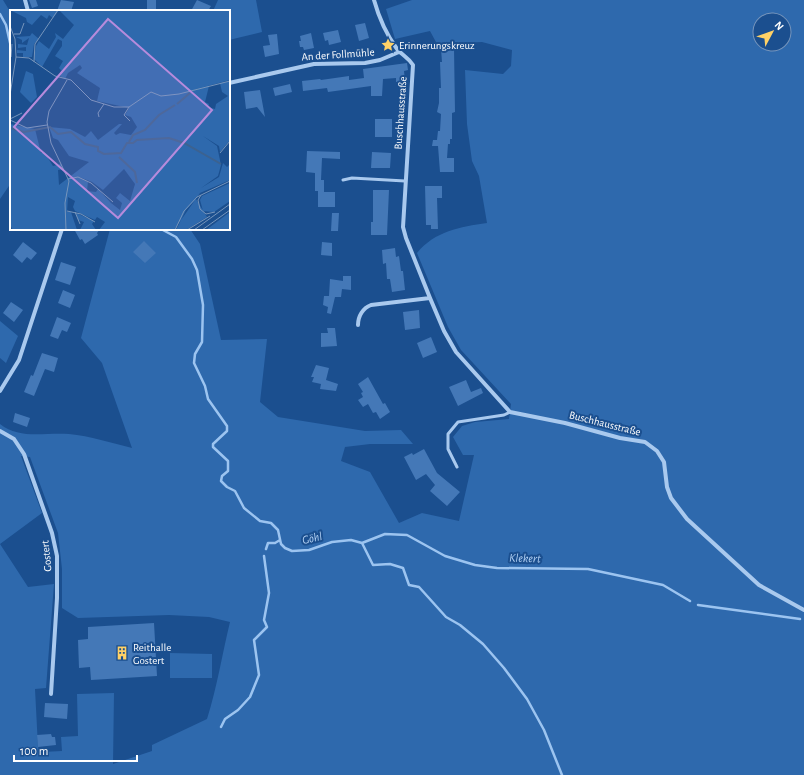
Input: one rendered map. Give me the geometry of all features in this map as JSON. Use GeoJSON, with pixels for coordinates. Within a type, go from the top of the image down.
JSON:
{"type":"FeatureCollection","features":[{"type":"Feature","properties":{"kind":"street"},"geometry":{"type":"LineString","coordinates":[[25,0],[28,10]]}},
{"type":"Feature","properties":{"kind":"street"},"geometry":{"type":"LineString","coordinates":[[374,0],[384,30],[399,52]]}},
{"type":"Feature","properties":{"kind":"street","name":"An der Follmühle"},"geometry":{"type":"LineString","coordinates":[[230,83],[314,64],[365,63],[380,60],[399,52]]}},
{"type":"Feature","properties":{"kind":"street","name":"Buschhausstraße"},"geometry":{"type":"LineString","coordinates":[[399,52],[407,56],[413,65],[403,227],[430,298],[444,331],[456,352],[510,412],[564,422],[620,438],[645,442],[657,451],[664,462],[667,487],[671,498],[686,519],[759,584],[804,610]]}},
{"type":"Feature","properties":{"kind":"street"},"geometry":{"type":"LineString","coordinates":[[0,391],[19,360],[62,230]]}},
{"type":"Feature","properties":{"kind":"street"},"geometry":{"type":"LineString","coordinates":[[358,325],[358,321],[364,308],[371,305],[430,298]]}},
{"type":"Feature","properties":{"kind":"street","name":"Gostert"},"geometry":{"type":"LineString","coordinates":[[0,431],[14,439],[24,454],[52,533],[55,548],[57,598],[51,694]]}},
{"type":"Feature","properties":{"kind":"lane"},"geometry":{"type":"LineString","coordinates":[[343,180],[352,178],[405,181]]}},
{"type":"Feature","properties":{"kind":"lane"},"geometry":{"type":"LineString","coordinates":[[458,467],[448,449],[448,434],[458,422],[504,415],[510,412]]}},
{"type":"Feature","properties":{"kind":"shaded area"},"geometry":{"type":"Polygon","coordinates":[[[0,0],[3,0],[10,11],[10,184],[0,199],[0,0]]]}},
{"type":"Feature","properties":{"kind":"shaded area"},"geometry":{"type":"Polygon","coordinates":[[[218,0],[256,0],[262,32],[230,40],[230,10],[213,10],[218,0]]]}},
{"type":"Feature","properties":{"kind":"shaded area"},"geometry":{"type":"Polygon","coordinates":[[[412,0],[804,0],[804,775],[0,775],[0,544],[0,424],[8,429],[24,434],[77,435],[132,448],[102,363],[81,338],[110,230],[191,230],[200,244],[221,340],[267,339],[260,402],[278,417],[365,431],[401,430],[413,444],[370,444],[345,447],[341,461],[370,472],[399,523],[422,513],[459,521],[474,455],[463,455],[453,437],[462,426],[475,422],[509,419],[511,404],[461,350],[448,327],[417,253],[432,240],[449,231],[487,223],[479,176],[472,161],[467,124],[465,70],[503,74],[511,66],[512,50],[482,42],[437,44],[430,31],[395,39],[386,9],[412,0]],[[21,456],[42,513],[0,544],[28,587],[54,584],[46,688],[35,689],[38,747],[42,752],[62,751],[61,737],[78,736],[77,694],[114,693],[113,764],[152,751],[152,745],[207,719],[217,683],[230,622],[209,617],[169,615],[78,618],[62,608],[62,569],[58,533],[30,457],[21,456]]]}},
{"type":"Feature","properties":{"kind":"shaded area"},"geometry":{"type":"Polygon","coordinates":[[[0,321],[18,336],[6,363],[0,358],[0,321]]]}},
{"type":"Feature","properties":{"kind":"shaded area"},"geometry":{"type":"Polygon","coordinates":[[[170,653],[212,654],[212,678],[170,678],[170,653]]]}},
{"type":"Feature","properties":{"kind":"building"},"geometry":{"type":"Polygon","coordinates":[[[29,0],[36,0],[38,6],[32,8],[29,0]]]}},
{"type":"Feature","properties":{"kind":"building"},"geometry":{"type":"Polygon","coordinates":[[[61,0],[74,2],[71,10],[57,10],[61,0]]]}},
{"type":"Feature","properties":{"kind":"building"},"geometry":{"type":"Polygon","coordinates":[[[147,0],[156,0],[156,10],[147,10],[147,0]]]}},
{"type":"Feature","properties":{"kind":"building"},"geometry":{"type":"Polygon","coordinates":[[[197,0],[211,6],[209,10],[192,10],[197,0]]]}},
{"type":"Feature","properties":{"kind":"building"},"geometry":{"type":"Polygon","coordinates":[[[365,23],[369,38],[359,41],[355,25],[365,23]]]}},
{"type":"Feature","properties":{"kind":"building"},"geometry":{"type":"Polygon","coordinates":[[[338,30],[341,42],[329,45],[328,40],[325,41],[323,33],[338,30]]]}},
{"type":"Feature","properties":{"kind":"building"},"geometry":{"type":"Polygon","coordinates":[[[311,33],[314,48],[304,50],[303,47],[300,47],[300,36],[311,33]]]}},
{"type":"Feature","properties":{"kind":"building"},"geometry":{"type":"Polygon","coordinates":[[[277,34],[279,54],[265,57],[263,46],[270,45],[268,35],[277,34]]]}},
{"type":"Feature","properties":{"kind":"building"},"geometry":{"type":"Polygon","coordinates":[[[454,48],[455,112],[452,113],[452,139],[450,139],[450,144],[448,144],[447,158],[454,158],[454,172],[440,172],[438,146],[432,146],[433,140],[437,140],[438,131],[440,131],[441,114],[437,112],[439,103],[439,88],[441,88],[441,49],[454,48]]]}},
{"type":"Feature","properties":{"kind":"building"},"geometry":{"type":"Polygon","coordinates":[[[407,63],[408,70],[404,71],[405,81],[396,82],[396,78],[383,79],[382,96],[371,96],[371,86],[328,92],[327,88],[303,91],[302,81],[349,76],[349,80],[364,78],[363,69],[407,63]]]}},
{"type":"Feature","properties":{"kind":"building"},"geometry":{"type":"Polygon","coordinates":[[[290,84],[292,92],[275,96],[273,88],[290,84]]]}},
{"type":"Feature","properties":{"kind":"building"},"geometry":{"type":"Polygon","coordinates":[[[260,90],[265,117],[257,107],[246,109],[244,92],[260,90]]]}},
{"type":"Feature","properties":{"kind":"building"},"geometry":{"type":"Polygon","coordinates":[[[375,119],[392,119],[392,137],[375,137],[375,119]]]}},
{"type":"Feature","properties":{"kind":"building"},"geometry":{"type":"Polygon","coordinates":[[[307,151],[340,152],[340,159],[322,158],[321,180],[324,180],[324,192],[335,192],[335,207],[318,207],[318,191],[315,191],[315,173],[306,172],[307,151]]]}},
{"type":"Feature","properties":{"kind":"building"},"geometry":{"type":"Polygon","coordinates":[[[372,152],[391,153],[390,168],[371,168],[372,152]]]}},
{"type":"Feature","properties":{"kind":"building"},"geometry":{"type":"Polygon","coordinates":[[[425,186],[442,186],[442,198],[437,198],[438,229],[431,229],[431,225],[426,225],[425,186]]]}},
{"type":"Feature","properties":{"kind":"building"},"geometry":{"type":"Polygon","coordinates":[[[373,190],[389,190],[387,235],[371,235],[371,222],[373,222],[373,190]]]}},
{"type":"Feature","properties":{"kind":"building"},"geometry":{"type":"Polygon","coordinates":[[[332,213],[339,213],[338,231],[331,231],[332,213]]]}},
{"type":"Feature","properties":{"kind":"building"},"geometry":{"type":"Polygon","coordinates":[[[75,230],[99,230],[97,233],[98,235],[85,244],[82,239],[80,240],[75,230]]]}},
{"type":"Feature","properties":{"kind":"building"},"geometry":{"type":"Polygon","coordinates":[[[144,241],[156,253],[145,263],[133,252],[144,241]]]}},
{"type":"Feature","properties":{"kind":"building"},"geometry":{"type":"Polygon","coordinates":[[[23,242],[37,253],[31,260],[27,257],[22,263],[13,255],[23,242]]]}},
{"type":"Feature","properties":{"kind":"building"},"geometry":{"type":"Polygon","coordinates":[[[322,242],[332,243],[332,256],[321,255],[322,242]]]}},
{"type":"Feature","properties":{"kind":"building"},"geometry":{"type":"Polygon","coordinates":[[[395,248],[396,257],[399,256],[401,271],[403,271],[405,290],[392,292],[390,279],[387,279],[386,263],[383,264],[382,250],[395,248]]]}},
{"type":"Feature","properties":{"kind":"building"},"geometry":{"type":"Polygon","coordinates":[[[61,262],[76,267],[70,285],[55,280],[61,262]]]}},
{"type":"Feature","properties":{"kind":"building"},"geometry":{"type":"Polygon","coordinates":[[[343,276],[351,276],[351,290],[342,289],[341,297],[335,297],[331,314],[327,313],[328,307],[323,305],[324,296],[329,296],[330,279],[343,281],[343,276]]]}},
{"type":"Feature","properties":{"kind":"building"},"geometry":{"type":"Polygon","coordinates":[[[63,290],[75,295],[70,308],[58,303],[63,290]]]}},
{"type":"Feature","properties":{"kind":"building"},"geometry":{"type":"Polygon","coordinates":[[[11,302],[23,310],[14,322],[3,313],[11,302]]]}},
{"type":"Feature","properties":{"kind":"building"},"geometry":{"type":"Polygon","coordinates":[[[419,310],[420,328],[405,330],[403,312],[419,310]]]}},
{"type":"Feature","properties":{"kind":"building"},"geometry":{"type":"Polygon","coordinates":[[[57,317],[71,323],[67,332],[62,330],[58,339],[50,336],[57,317]]]}},
{"type":"Feature","properties":{"kind":"building"},"geometry":{"type":"Polygon","coordinates":[[[327,328],[335,328],[337,346],[321,347],[321,333],[328,333],[327,328]]]}},
{"type":"Feature","properties":{"kind":"building"},"geometry":{"type":"Polygon","coordinates":[[[431,337],[437,352],[423,358],[417,343],[431,337]]]}},
{"type":"Feature","properties":{"kind":"building"},"geometry":{"type":"Polygon","coordinates":[[[42,353],[58,358],[54,372],[45,369],[34,396],[24,392],[31,375],[33,376],[42,353]]]}},
{"type":"Feature","properties":{"kind":"building"},"geometry":{"type":"Polygon","coordinates":[[[316,365],[329,368],[326,380],[338,384],[336,391],[320,389],[321,384],[312,382],[314,377],[311,377],[316,365]]]}},
{"type":"Feature","properties":{"kind":"building"},"geometry":{"type":"Polygon","coordinates":[[[368,377],[383,404],[385,403],[390,412],[380,419],[376,412],[373,413],[368,404],[363,407],[358,400],[363,397],[361,393],[363,392],[358,384],[368,377]]]}},
{"type":"Feature","properties":{"kind":"building"},"geometry":{"type":"Polygon","coordinates":[[[466,380],[471,392],[481,388],[483,393],[458,406],[449,387],[466,380]]]}},
{"type":"Feature","properties":{"kind":"building"},"geometry":{"type":"Polygon","coordinates":[[[15,413],[30,418],[27,427],[13,422],[15,413]]]}},
{"type":"Feature","properties":{"kind":"building"},"geometry":{"type":"Polygon","coordinates":[[[424,449],[437,473],[460,492],[447,506],[430,491],[435,485],[426,474],[416,480],[404,457],[412,453],[413,455],[424,449]]]}},
{"type":"Feature","properties":{"kind":"building","name":"Reithalle Gostert"},"geometry":{"type":"Polygon","coordinates":[[[154,623],[157,676],[91,680],[90,667],[79,668],[78,640],[88,639],[88,627],[154,623]]]}},
{"type":"Feature","properties":{"kind":"building"},"geometry":{"type":"Polygon","coordinates":[[[45,703],[68,704],[67,719],[44,717],[45,703]]]}},
{"type":"Feature","properties":{"kind":"building"},"geometry":{"type":"Polygon","coordinates":[[[51,734],[52,737],[55,737],[56,745],[38,747],[37,735],[51,734]]]}},
{"type":"Feature","properties":{"kind":"waterway","name":"Göhl"},"geometry":{"type":"LineString","coordinates":[[0,14],[6,25],[10,43]]}},
{"type":"Feature","properties":{"kind":"waterway","name":"Göhl"},"geometry":{"type":"LineString","coordinates":[[163,230],[176,237],[192,259],[197,270],[203,305],[202,342],[195,354],[194,363],[205,386],[208,399],[227,426],[227,431],[213,444],[213,447],[228,461],[228,471],[222,476],[221,481],[227,487],[235,491],[244,508],[260,521],[271,523],[278,530],[281,544],[285,548],[292,551],[309,550],[332,542],[351,540],[362,543],[373,565],[390,564],[403,568],[409,585],[419,587],[446,617],[460,625],[483,644],[504,668],[527,699],[544,730],[562,775]]}},
{"type":"Feature","properties":{"kind":"waterway","name":"Klekert"},"geometry":{"type":"LineString","coordinates":[[362,543],[385,534],[407,535],[445,556],[475,565],[497,568],[588,569],[663,585],[690,601]]}},
{"type":"Feature","properties":{"kind":"waterway"},"geometry":{"type":"LineString","coordinates":[[266,549],[268,543],[275,543],[280,540]]}},
{"type":"Feature","properties":{"kind":"waterway"},"geometry":{"type":"LineString","coordinates":[[221,727],[225,719],[238,710],[250,697],[259,675],[254,640],[267,627],[264,620],[269,593],[264,556]]}},
{"type":"Feature","properties":{"kind":"waterway","name":"Klekert"},"geometry":{"type":"LineString","coordinates":[[698,605],[800,619]]}},
{"type":"Feature","properties":{"kind":"place","name":"Erinnerungskreuz"},"geometry":{"type":"Point","coordinates":[388,45]}},
{"type":"Feature","properties":{"kind":"place","name":"Reithalle Gostert"},"geometry":{"type":"Point","coordinates":[122,653]}}]}
